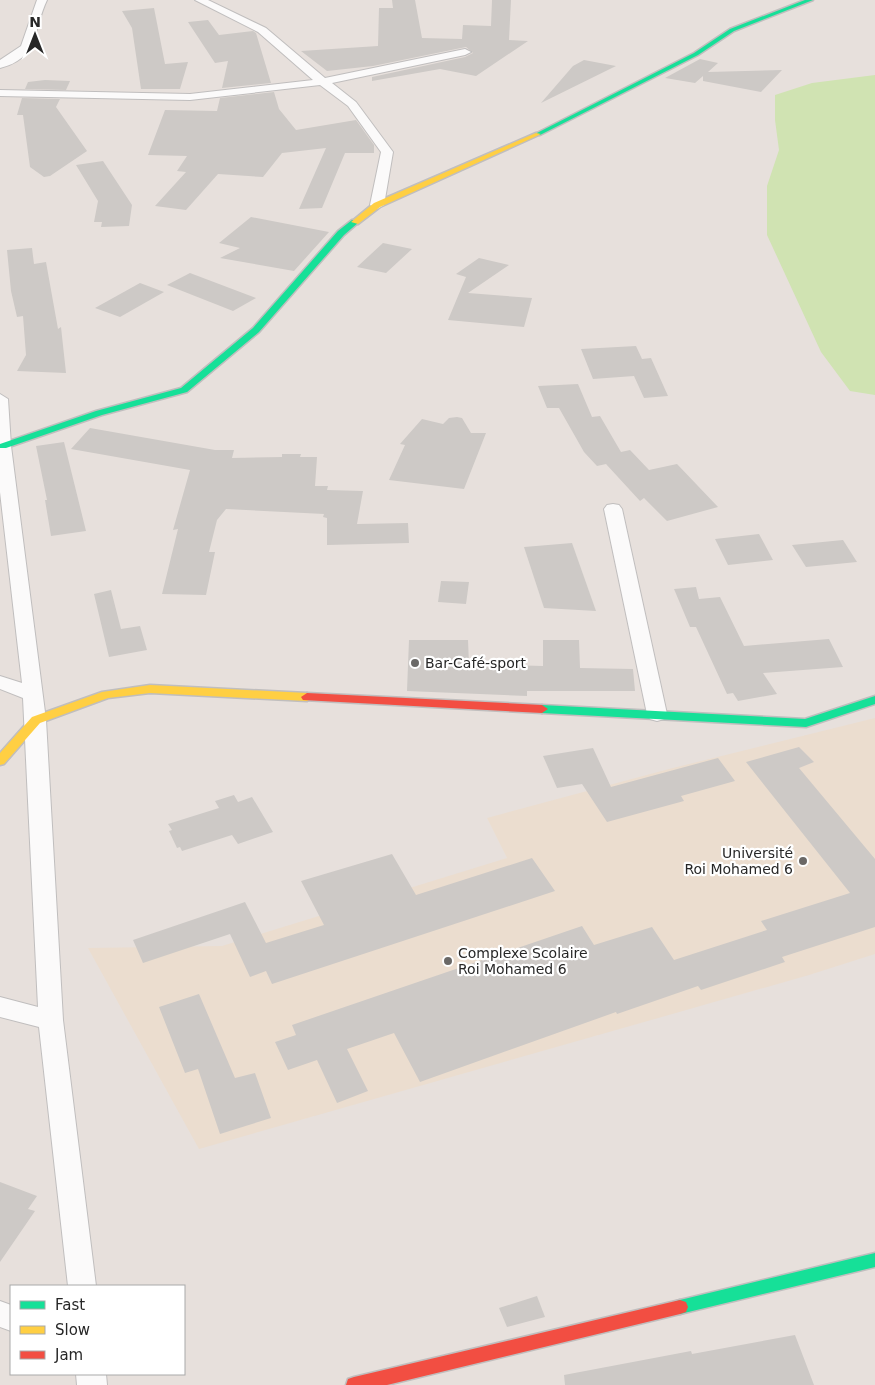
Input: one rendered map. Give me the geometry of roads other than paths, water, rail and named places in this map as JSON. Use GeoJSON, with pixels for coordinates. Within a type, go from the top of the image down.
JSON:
{"type":"FeatureCollection","features":[{"type":"Feature","properties":{"kind":"street"},"geometry":{"type":"LineString","coordinates":[[0,65],[24,50],[30,41],[35,12],[42,0]]}},
{"type":"Feature","properties":{"kind":"street"},"geometry":{"type":"LineString","coordinates":[[200,0],[262,30],[321,82],[352,104],[386,152],[376,205]]}},
{"type":"Feature","properties":{"kind":"street"},"geometry":{"type":"LineString","coordinates":[[3,446],[99,413],[184,390],[256,330],[341,233],[376,205],[549,129],[696,54],[732,30],[810,0]]}},
{"type":"Feature","properties":{"kind":"street"},"geometry":{"type":"LineString","coordinates":[[0,93],[190,97],[321,82],[465,52]]}},
{"type":"Feature","properties":{"kind":"street"},"geometry":{"type":"LineString","coordinates":[[0,399],[3,446],[36,720],[51,1020],[82,1285]]}},
{"type":"Feature","properties":{"kind":"street"},"geometry":{"type":"LineString","coordinates":[[613,509],[658,714]]}},
{"type":"Feature","properties":{"kind":"street"},"geometry":{"type":"LineString","coordinates":[[0,682],[32,694]]}},
{"type":"Feature","properties":{"kind":"street"},"geometry":{"type":"LineString","coordinates":[[0,761],[36,720],[106,695],[150,689],[806,723],[875,700]]}},
{"type":"Feature","properties":{"kind":"street"},"geometry":{"type":"LineString","coordinates":[[0,1007],[51,1020]]}},
{"type":"Feature","properties":{"kind":"street"},"geometry":{"type":"LineString","coordinates":[[354,1385],[875,1260]]}},
{"type":"Feature","properties":{"kind":"place","name":"Bar-Café-sport"},"geometry":{"type":"Point","coordinates":[415,663]}},
{"type":"Feature","properties":{"kind":"place","name":"Université Roi Mohamed 6"},"geometry":{"type":"Point","coordinates":[803,861]}},
{"type":"Feature","properties":{"kind":"place","name":"Complexe Scolaire Roi Mohamed 6"},"geometry":{"type":"Point","coordinates":[448,961]}}]}
